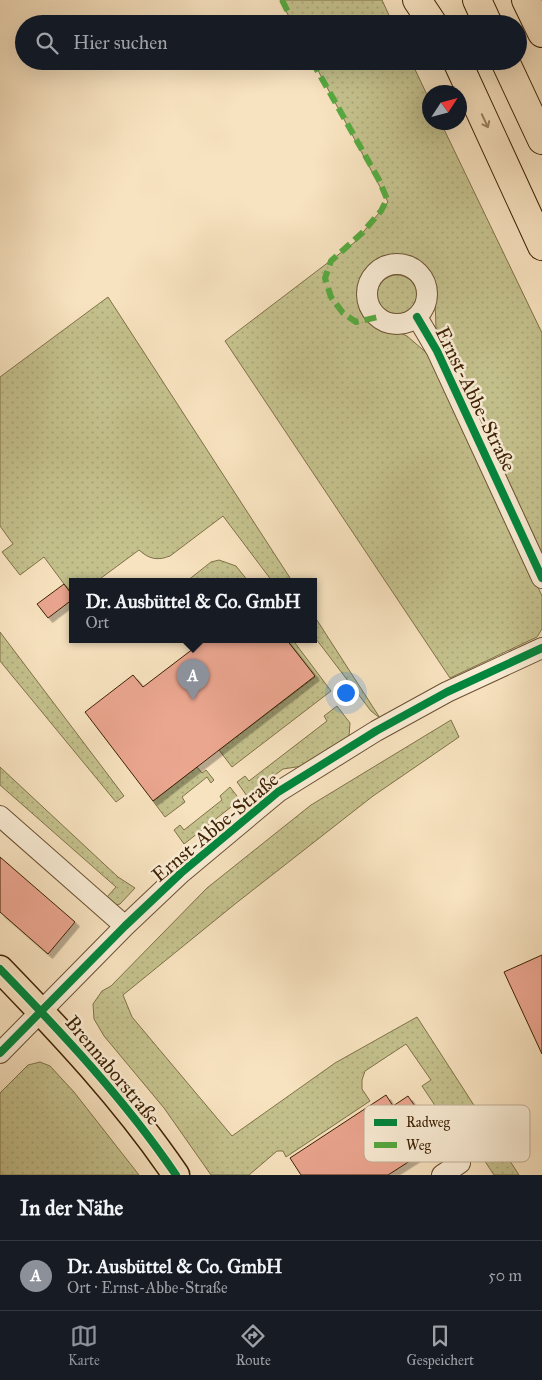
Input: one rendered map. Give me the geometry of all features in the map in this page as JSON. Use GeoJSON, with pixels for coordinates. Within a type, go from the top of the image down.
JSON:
{"type":"FeatureCollection","features":[{"type":"Feature","properties":{"kind":"highway"},"geometry":{"type":"LineString","coordinates":[[417,0],[427,15]]}},
{"type":"Feature","properties":{"kind":"highway"},"geometry":{"type":"LineString","coordinates":[[429,0],[436,15]]}},
{"type":"Feature","properties":{"kind":"highway"},"geometry":{"type":"LineString","coordinates":[[477,0],[484,15]]}},
{"type":"Feature","properties":{"kind":"highway"},"geometry":{"type":"LineString","coordinates":[[526,0],[542,33]]}},
{"type":"Feature","properties":{"kind":"highway"},"geometry":{"type":"LineString","coordinates":[[461,70],[542,246]]}},
{"type":"Feature","properties":{"kind":"highway"},"geometry":{"type":"LineString","coordinates":[[509,70],[542,140]]}},
{"type":"Feature","properties":{"kind":"main road","name":"Brennaborstraße"},"geometry":{"type":"LineString","coordinates":[[0,969],[41,1010],[101,1076],[176,1175]]}},
{"type":"Feature","properties":{"kind":"street","name":"Ernst-Abbe-Straße"},"geometry":{"type":"LineString","coordinates":[[417,317],[437,351],[542,578]]}},
{"type":"Feature","properties":{"kind":"street","name":"Ernst-Abbe-Straße"},"geometry":{"type":"LineString","coordinates":[[0,1053],[125,926],[182,873],[278,792],[376,731],[447,692],[542,648]]}},
{"type":"Feature","properties":{"kind":"street"},"geometry":{"type":"LineString","coordinates":[[0,816],[125,926]]}},
{"type":"Feature","properties":{"kind":"street"},"geometry":{"type":"LineString","coordinates":[[442,1175],[460,1163]]}},
{"type":"Feature","properties":{"kind":"shaded area"},"geometry":{"type":"Polygon","coordinates":[[[280,0],[382,0],[389,15],[288,15],[280,0]]]}},
{"type":"Feature","properties":{"kind":"shaded area"},"geometry":{"type":"Polygon","coordinates":[[[318,70],[415,70],[422,85],[422,130],[444,130],[542,333],[542,554],[436,328],[435,300],[427,274],[406,258],[382,259],[366,273],[358,295],[367,319],[407,336],[429,355],[455,404],[542,596],[542,629],[537,637],[450,678],[225,341],[355,242],[388,202],[318,70]]]}},
{"type":"Feature","properties":{"kind":"shaded area"},"geometry":{"type":"Polygon","coordinates":[[[397,275],[411,281],[417,295],[411,309],[397,315],[383,309],[377,295],[383,281],[397,275]]]}},
{"type":"Feature","properties":{"kind":"shaded area"},"geometry":{"type":"Polygon","coordinates":[[[108,297],[290,578],[270,578],[223,516],[170,556],[153,558],[139,550],[101,578],[69,578],[69,591],[44,557],[20,575],[2,552],[13,544],[0,526],[0,377],[108,297]]]}},
{"type":"Feature","properties":{"kind":"shaded area"},"geometry":{"type":"Polygon","coordinates":[[[219,560],[236,566],[246,578],[191,578],[211,562],[219,560]]]}},
{"type":"Feature","properties":{"kind":"shaded area"},"geometry":{"type":"Polygon","coordinates":[[[317,620],[380,718],[371,711],[317,640],[317,620]]]}},
{"type":"Feature","properties":{"kind":"shaded area"},"geometry":{"type":"Polygon","coordinates":[[[0,632],[124,796],[116,802],[0,661],[0,632]]]}},
{"type":"Feature","properties":{"kind":"shaded area"},"geometry":{"type":"Polygon","coordinates":[[[289,643],[295,643],[331,691],[232,767],[219,750],[315,677],[289,643]]]}},
{"type":"Feature","properties":{"kind":"shaded area"},"geometry":{"type":"Polygon","coordinates":[[[337,706],[350,723],[349,736],[303,766],[283,769],[247,796],[237,782],[245,776],[249,781],[327,721],[324,716],[337,706]]]}},
{"type":"Feature","properties":{"kind":"shaded area"},"geometry":{"type":"Polygon","coordinates":[[[451,720],[459,737],[373,796],[123,995],[132,1017],[232,1136],[335,1063],[417,1017],[474,1105],[435,1105],[422,1086],[431,1080],[406,1044],[365,1071],[362,1089],[370,1101],[286,1157],[283,1151],[277,1151],[249,1175],[211,1175],[164,1108],[104,1036],[94,1019],[93,1004],[102,991],[111,986],[207,888],[311,805],[451,720]]]}},
{"type":"Feature","properties":{"kind":"shaded area"},"geometry":{"type":"Polygon","coordinates":[[[0,767],[118,877],[135,888],[120,904],[116,905],[107,897],[116,887],[0,785],[0,767]]]}},
{"type":"Feature","properties":{"kind":"shaded area"},"geometry":{"type":"Polygon","coordinates":[[[197,767],[202,773],[206,770],[214,780],[211,783],[207,777],[182,797],[185,802],[165,817],[153,801],[197,767]]]}},
{"type":"Feature","properties":{"kind":"shaded area"},"geometry":{"type":"Polygon","coordinates":[[[230,787],[240,800],[184,844],[174,830],[180,825],[184,830],[222,800],[220,796],[230,787]]]}},
{"type":"Feature","properties":{"kind":"shaded area"},"geometry":{"type":"Polygon","coordinates":[[[40,1062],[50,1066],[74,1092],[139,1175],[0,1175],[0,1093],[28,1065],[40,1062]]]}},
{"type":"Feature","properties":{"kind":"shaded area"},"geometry":{"type":"Polygon","coordinates":[[[485,1162],[511,1162],[519,1175],[494,1175],[485,1162]]]}},
{"type":"Feature","properties":{"kind":"building"},"geometry":{"type":"Polygon","coordinates":[[[64,584],[69,591],[69,602],[48,618],[37,604],[64,584]]]}},
{"type":"Feature","properties":{"kind":"building"},"geometry":{"type":"Polygon","coordinates":[[[201,643],[289,643],[315,676],[153,801],[85,712],[133,675],[143,687],[201,643]]]}},
{"type":"Feature","properties":{"kind":"building"},"geometry":{"type":"Polygon","coordinates":[[[0,857],[75,922],[48,954],[0,912],[0,857]]]}},
{"type":"Feature","properties":{"kind":"building"},"geometry":{"type":"Polygon","coordinates":[[[542,955],[542,1054],[504,972],[542,955]]]}},
{"type":"Feature","properties":{"kind":"building"},"geometry":{"type":"Polygon","coordinates":[[[386,1095],[392,1105],[371,1105],[386,1095]]]}},
{"type":"Feature","properties":{"kind":"building"},"geometry":{"type":"Polygon","coordinates":[[[408,1096],[414,1105],[394,1105],[408,1096]]]}},
{"type":"Feature","properties":{"kind":"building"},"geometry":{"type":"Polygon","coordinates":[[[364,1109],[364,1162],[408,1162],[388,1175],[301,1175],[290,1158],[364,1109]]]}},
{"type":"Feature","properties":{"kind":"marked path"},"geometry":{"type":"LineString","coordinates":[[282,0],[290,15]]}},
{"type":"Feature","properties":{"kind":"marked path"},"geometry":{"type":"LineString","coordinates":[[317,70],[379,180],[387,199],[381,211],[362,233],[331,261],[325,278],[331,297],[343,313],[356,322],[378,317]]}},
{"type":"Feature","properties":{"kind":"cycle path"},"geometry":{"type":"LineString","coordinates":[[417,317],[437,351],[542,578]]}},
{"type":"Feature","properties":{"kind":"cycle path"},"geometry":{"type":"LineString","coordinates":[[0,1053],[125,926],[181,873],[278,792],[376,731],[447,692],[542,648]]}},
{"type":"Feature","properties":{"kind":"cycle path"},"geometry":{"type":"LineString","coordinates":[[0,969],[115,1094],[176,1175]]}},
{"type":"Feature","properties":{"kind":"place","name":"Dr. Ausbüttel & Co. GmbH"},"geometry":{"type":"Point","coordinates":[193,700]}}]}
